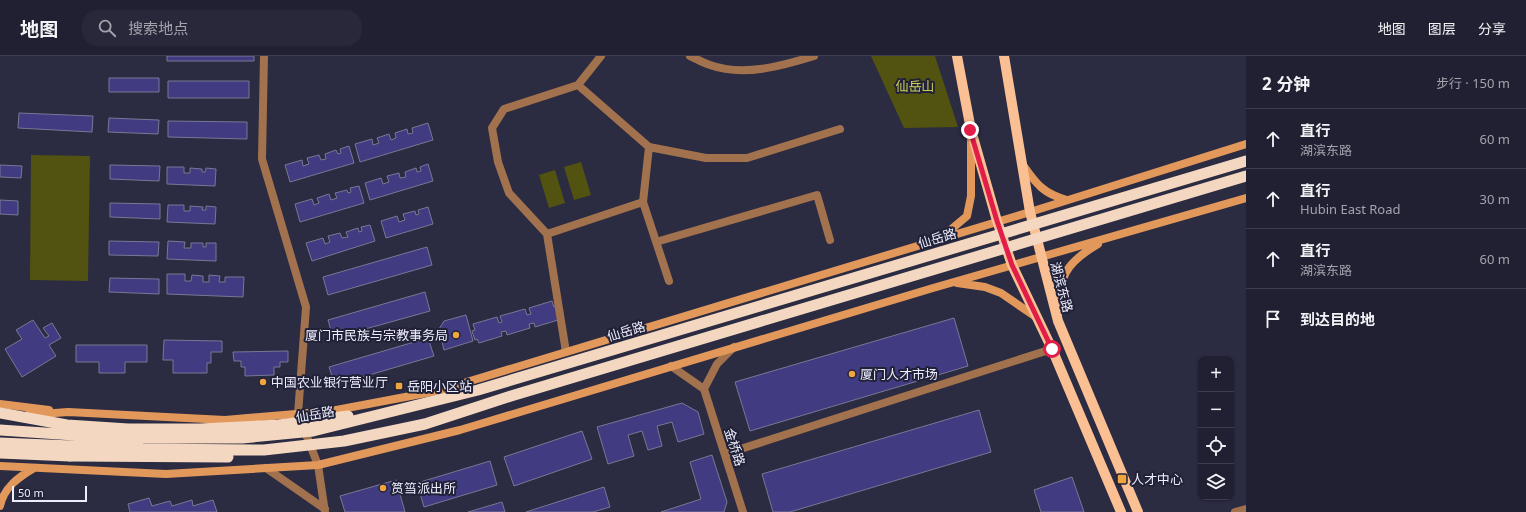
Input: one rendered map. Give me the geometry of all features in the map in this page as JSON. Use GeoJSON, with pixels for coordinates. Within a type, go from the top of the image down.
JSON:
{"type":"FeatureCollection","features":[{"type":"Feature","properties":{"kind":"highway","name":"仙岳路"},"geometry":{"type":"LineString","coordinates":[[0,430],[118,438],[242,438],[313,431],[478,390],[1246,161]]}},
{"type":"Feature","properties":{"kind":"highway"},"geometry":{"type":"LineString","coordinates":[[0,443],[67,446],[264,450],[344,441],[425,424],[519,394],[1246,177]]}},
{"type":"Feature","properties":{"kind":"highway"},"geometry":{"type":"LineString","coordinates":[[0,413],[68,425],[128,429],[200,429],[279,425],[392,411]]}},
{"type":"Feature","properties":{"kind":"highway"},"geometry":{"type":"LineString","coordinates":[[0,447],[67,446]]}},
{"type":"Feature","properties":{"kind":"highway"},"geometry":{"type":"LineString","coordinates":[[0,453],[138,458],[238,457],[264,450]]}},
{"type":"Feature","properties":{"kind":"main road"},"geometry":{"type":"LineString","coordinates":[[957,56],[970,130],[997,221],[1012,265],[1052,349],[1121,512]]}},
{"type":"Feature","properties":{"kind":"main road","name":"湖滨东路"},"geometry":{"type":"LineString","coordinates":[[1004,56],[1030,212],[1040,258],[1058,321],[1138,512]]}},
{"type":"Feature","properties":{"kind":"main road"},"geometry":{"type":"LineString","coordinates":[[940,239],[967,216],[971,196],[970,130]]}},
{"type":"Feature","properties":{"kind":"main road"},"geometry":{"type":"LineString","coordinates":[[0,404],[68,412],[225,420],[331,411],[437,391],[1030,212],[1246,144]]}},
{"type":"Feature","properties":{"kind":"main road"},"geometry":{"type":"LineString","coordinates":[[1023,165],[1036,184],[1052,196],[1068,200]]}},
{"type":"Feature","properties":{"kind":"main road"},"geometry":{"type":"LineString","coordinates":[[0,466],[166,474],[318,465],[460,430],[734,347],[1246,198]]}},
{"type":"Feature","properties":{"kind":"main road"},"geometry":{"type":"LineString","coordinates":[[1058,321],[1059,294],[1065,273],[1078,256],[1108,238]]}},
{"type":"Feature","properties":{"kind":"main road"},"geometry":{"type":"LineString","coordinates":[[955,282],[985,287],[1001,293],[1036,316]]}},
{"type":"Feature","properties":{"kind":"main road"},"geometry":{"type":"LineString","coordinates":[[0,418],[68,412]]}},
{"type":"Feature","properties":{"kind":"main road"},"geometry":{"type":"LineString","coordinates":[[0,506],[1,501],[14,480],[34,468]]}},
{"type":"Feature","properties":{"kind":"street"},"geometry":{"type":"LineString","coordinates":[[264,56],[262,159],[306,307],[298,414],[318,465],[325,511]]}},
{"type":"Feature","properties":{"kind":"street"},"geometry":{"type":"LineString","coordinates":[[566,352],[547,234],[509,193],[498,162],[492,128],[504,110],[578,85],[601,56]]}},
{"type":"Feature","properties":{"kind":"street"},"geometry":{"type":"LineString","coordinates":[[690,56],[710,66],[736,70],[783,66],[814,56]]}},
{"type":"Feature","properties":{"kind":"street"},"geometry":{"type":"LineString","coordinates":[[578,85],[649,147],[706,158],[747,158],[840,129]]}},
{"type":"Feature","properties":{"kind":"street"},"geometry":{"type":"LineString","coordinates":[[649,147],[643,202],[669,281]]}},
{"type":"Feature","properties":{"kind":"street"},"geometry":{"type":"LineString","coordinates":[[656,242],[817,195],[830,240]]}},
{"type":"Feature","properties":{"kind":"street"},"geometry":{"type":"LineString","coordinates":[[547,234],[643,202]]}},
{"type":"Feature","properties":{"kind":"street"},"geometry":{"type":"LineString","coordinates":[[671,366],[704,389],[717,364],[734,347]]}},
{"type":"Feature","properties":{"kind":"street"},"geometry":{"type":"LineString","coordinates":[[725,454],[1052,349]]}},
{"type":"Feature","properties":{"kind":"street","name":"金桥路"},"geometry":{"type":"LineString","coordinates":[[704,389],[743,512]]}},
{"type":"Feature","properties":{"kind":"street"},"geometry":{"type":"LineString","coordinates":[[266,468],[325,511]]}},
{"type":"Feature","properties":{"kind":"street"},"geometry":{"type":"LineString","coordinates":[[1235,512],[1246,509]]}},
{"type":"Feature","properties":{"kind":"green space","name":"仙岳山"},"geometry":{"type":"Polygon","coordinates":[[[871,56],[935,56],[958,127],[904,128],[871,56]]]}},
{"type":"Feature","properties":{"kind":"green space"},"geometry":{"type":"Polygon","coordinates":[[[31,155],[90,156],[88,281],[30,280],[31,155]]]}},
{"type":"Feature","properties":{"kind":"green space"},"geometry":{"type":"Polygon","coordinates":[[[581,162],[591,195],[574,200],[564,167],[581,162]]]}},
{"type":"Feature","properties":{"kind":"green space"},"geometry":{"type":"Polygon","coordinates":[[[555,170],[565,203],[549,208],[539,175],[555,170]]]}},
{"type":"Feature","properties":{"kind":"building"},"geometry":{"type":"Polygon","coordinates":[[[167,56],[254,56],[254,61],[167,61],[167,56]]]}},
{"type":"Feature","properties":{"kind":"building"},"geometry":{"type":"Polygon","coordinates":[[[109,78],[159,78],[159,92],[109,92],[109,78]]]}},
{"type":"Feature","properties":{"kind":"building"},"geometry":{"type":"Polygon","coordinates":[[[168,81],[249,81],[249,98],[168,98],[168,81]]]}},
{"type":"Feature","properties":{"kind":"building"},"geometry":{"type":"Polygon","coordinates":[[[19,113],[93,116],[92,132],[18,128],[19,113]]]}},
{"type":"Feature","properties":{"kind":"building"},"geometry":{"type":"Polygon","coordinates":[[[109,118],[159,120],[158,134],[108,132],[109,118]]]}},
{"type":"Feature","properties":{"kind":"building"},"geometry":{"type":"Polygon","coordinates":[[[168,121],[247,122],[247,139],[168,137],[168,121]]]}},
{"type":"Feature","properties":{"kind":"building"},"geometry":{"type":"Polygon","coordinates":[[[428,123],[433,140],[360,162],[355,144],[372,139],[373,145],[379,143],[377,138],[389,134],[391,140],[396,138],[395,133],[407,129],[408,134],[413,133],[412,128],[428,123]]]}},
{"type":"Feature","properties":{"kind":"building"},"geometry":{"type":"Polygon","coordinates":[[[349,146],[354,163],[290,182],[285,165],[302,160],[303,166],[309,164],[307,158],[319,155],[321,160],[326,159],[325,154],[336,150],[338,154],[341,153],[340,149],[349,146]]]}},
{"type":"Feature","properties":{"kind":"building"},"geometry":{"type":"Polygon","coordinates":[[[428,164],[433,181],[370,200],[365,183],[381,178],[383,184],[389,182],[387,176],[399,173],[400,178],[406,177],[405,172],[416,168],[417,172],[421,171],[420,167],[428,164]]]}},
{"type":"Feature","properties":{"kind":"building"},"geometry":{"type":"Polygon","coordinates":[[[0,165],[22,166],[21,178],[0,177],[0,165]]]}},
{"type":"Feature","properties":{"kind":"building"},"geometry":{"type":"Polygon","coordinates":[[[110,165],[160,166],[159,181],[110,179],[110,165]]]}},
{"type":"Feature","properties":{"kind":"building"},"geometry":{"type":"Polygon","coordinates":[[[167,167],[184,167],[184,173],[190,173],[190,168],[202,169],[202,172],[205,172],[206,168],[216,169],[215,186],[167,184],[167,167]]]}},
{"type":"Feature","properties":{"kind":"building"},"geometry":{"type":"Polygon","coordinates":[[[359,186],[364,203],[300,222],[295,204],[312,199],[314,205],[319,203],[317,198],[329,194],[331,200],[337,198],[335,193],[347,190],[348,193],[351,192],[350,188],[359,186]]]}},
{"type":"Feature","properties":{"kind":"building"},"geometry":{"type":"Polygon","coordinates":[[[0,200],[18,201],[18,215],[0,214],[0,200]]]}},
{"type":"Feature","properties":{"kind":"building"},"geometry":{"type":"Polygon","coordinates":[[[110,203],[160,204],[160,219],[110,217],[110,203]]]}},
{"type":"Feature","properties":{"kind":"building"},"geometry":{"type":"Polygon","coordinates":[[[168,205],[184,205],[184,211],[190,211],[190,206],[203,207],[202,210],[206,210],[206,206],[216,207],[215,224],[167,222],[168,205]]]}},
{"type":"Feature","properties":{"kind":"building"},"geometry":{"type":"Polygon","coordinates":[[[428,207],[433,224],[386,238],[381,221],[397,216],[399,222],[405,220],[403,214],[415,211],[416,215],[419,214],[418,210],[428,207]]]}},
{"type":"Feature","properties":{"kind":"building"},"geometry":{"type":"Polygon","coordinates":[[[370,225],[375,241],[312,261],[306,243],[323,238],[325,244],[330,242],[328,236],[340,233],[342,238],[348,237],[346,232],[358,228],[359,232],[362,231],[361,227],[370,225]]]}},
{"type":"Feature","properties":{"kind":"building"},"geometry":{"type":"Polygon","coordinates":[[[109,241],[159,242],[158,256],[109,255],[109,241]]]}},
{"type":"Feature","properties":{"kind":"building"},"geometry":{"type":"Polygon","coordinates":[[[168,241],[185,242],[184,248],[191,248],[191,243],[203,243],[203,247],[206,247],[206,243],[216,243],[216,261],[167,259],[168,241]]]}},
{"type":"Feature","properties":{"kind":"building"},"geometry":{"type":"Polygon","coordinates":[[[427,247],[432,265],[328,295],[323,277],[427,247]]]}},
{"type":"Feature","properties":{"kind":"building"},"geometry":{"type":"Polygon","coordinates":[[[167,274],[185,274],[185,281],[191,281],[192,275],[203,276],[203,282],[209,282],[209,275],[220,276],[219,282],[225,282],[225,277],[244,277],[243,297],[167,294],[167,274]]]}},
{"type":"Feature","properties":{"kind":"building"},"geometry":{"type":"Polygon","coordinates":[[[110,278],[159,279],[159,294],[109,292],[110,278]]]}},
{"type":"Feature","properties":{"kind":"building"},"geometry":{"type":"Polygon","coordinates":[[[425,292],[430,311],[333,338],[328,320],[425,292]]]}},
{"type":"Feature","properties":{"kind":"building"},"geometry":{"type":"Polygon","coordinates":[[[552,301],[554,307],[557,306],[558,320],[535,327],[534,323],[529,324],[530,328],[507,335],[506,331],[501,332],[502,336],[479,343],[477,339],[475,340],[472,331],[475,330],[473,324],[497,317],[499,323],[502,322],[500,316],[525,309],[527,315],[531,314],[529,308],[552,301]]]}},
{"type":"Feature","properties":{"kind":"building","name":"厦门市民族与宗教事务局"},"geometry":{"type":"Polygon","coordinates":[[[466,315],[473,341],[444,350],[439,329],[444,321],[466,315]]]}},
{"type":"Feature","properties":{"kind":"building","name":"厦门人才市场"},"geometry":{"type":"Polygon","coordinates":[[[954,318],[968,366],[750,431],[735,382],[954,318]]]}},
{"type":"Feature","properties":{"kind":"building"},"geometry":{"type":"Polygon","coordinates":[[[33,320],[45,338],[49,336],[43,328],[52,323],[61,338],[49,345],[56,356],[22,377],[5,349],[22,339],[16,330],[33,320]]]}},
{"type":"Feature","properties":{"kind":"building"},"geometry":{"type":"Polygon","coordinates":[[[428,338],[434,356],[335,385],[329,367],[428,338]]]}},
{"type":"Feature","properties":{"kind":"building"},"geometry":{"type":"Polygon","coordinates":[[[164,340],[222,341],[222,352],[211,352],[211,363],[207,363],[207,373],[173,373],[173,360],[163,360],[164,340]]]}},
{"type":"Feature","properties":{"kind":"building"},"geometry":{"type":"Polygon","coordinates":[[[76,345],[147,345],[147,362],[125,362],[125,373],[99,373],[99,362],[76,362],[76,345]]]}},
{"type":"Feature","properties":{"kind":"building"},"geometry":{"type":"Polygon","coordinates":[[[288,351],[288,362],[280,362],[280,367],[274,367],[274,375],[245,376],[245,367],[241,367],[241,361],[234,361],[233,352],[288,351]]]}},
{"type":"Feature","properties":{"kind":"building"},"geometry":{"type":"Polygon","coordinates":[[[682,403],[698,412],[704,434],[678,442],[672,422],[657,426],[662,446],[648,450],[642,431],[628,435],[634,456],[608,464],[597,427],[682,403]]]}},
{"type":"Feature","properties":{"kind":"building"},"geometry":{"type":"Polygon","coordinates":[[[979,410],[991,452],[790,512],[773,512],[762,474],[979,410]]]}},
{"type":"Feature","properties":{"kind":"building"},"geometry":{"type":"Polygon","coordinates":[[[582,431],[592,459],[514,486],[504,457],[582,431]]]}},
{"type":"Feature","properties":{"kind":"building"},"geometry":{"type":"Polygon","coordinates":[[[712,455],[727,502],[724,512],[661,512],[701,499],[690,462],[712,455]]]}},
{"type":"Feature","properties":{"kind":"building"},"geometry":{"type":"Polygon","coordinates":[[[490,461],[497,485],[424,507],[417,483],[490,461]]]}},
{"type":"Feature","properties":{"kind":"building"},"geometry":{"type":"Polygon","coordinates":[[[1072,477],[1084,512],[1041,512],[1034,490],[1072,477]]]}},
{"type":"Feature","properties":{"kind":"building","name":"筼筜派出所"},"geometry":{"type":"Polygon","coordinates":[[[396,480],[405,512],[345,512],[340,496],[396,480]]]}},
{"type":"Feature","properties":{"kind":"building"},"geometry":{"type":"Polygon","coordinates":[[[604,487],[610,507],[593,512],[526,512],[604,487]]]}},
{"type":"Feature","properties":{"kind":"building"},"geometry":{"type":"Polygon","coordinates":[[[149,498],[152,506],[170,501],[172,506],[192,500],[193,506],[213,500],[217,512],[130,512],[128,504],[149,498]]]}},
{"type":"Feature","properties":{"kind":"building"},"geometry":{"type":"Polygon","coordinates":[[[502,502],[505,512],[468,512],[502,502]]]}},
{"type":"Feature","properties":{"kind":"place","name":"厦门市民族与宗教事务局"},"geometry":{"type":"Point","coordinates":[456,335]}},
{"type":"Feature","properties":{"kind":"place","name":"厦门人才市场"},"geometry":{"type":"Point","coordinates":[852,374]}},
{"type":"Feature","properties":{"kind":"place","name":"中国农业银行营业厅"},"geometry":{"type":"Point","coordinates":[263,382]}},
{"type":"Feature","properties":{"kind":"place","name":"岳阳小区站"},"geometry":{"type":"Point","coordinates":[399,386]}},
{"type":"Feature","properties":{"kind":"place","name":"人才中心"},"geometry":{"type":"Point","coordinates":[1122,479]}},
{"type":"Feature","properties":{"kind":"place","name":"筼筜派出所"},"geometry":{"type":"Point","coordinates":[383,488]}},
{"type":"Feature","properties":{"kind":"route"},"geometry":{"type":"LineString","coordinates":[[970,130],[997,221],[1012,265],[1052,349]]}}]}
